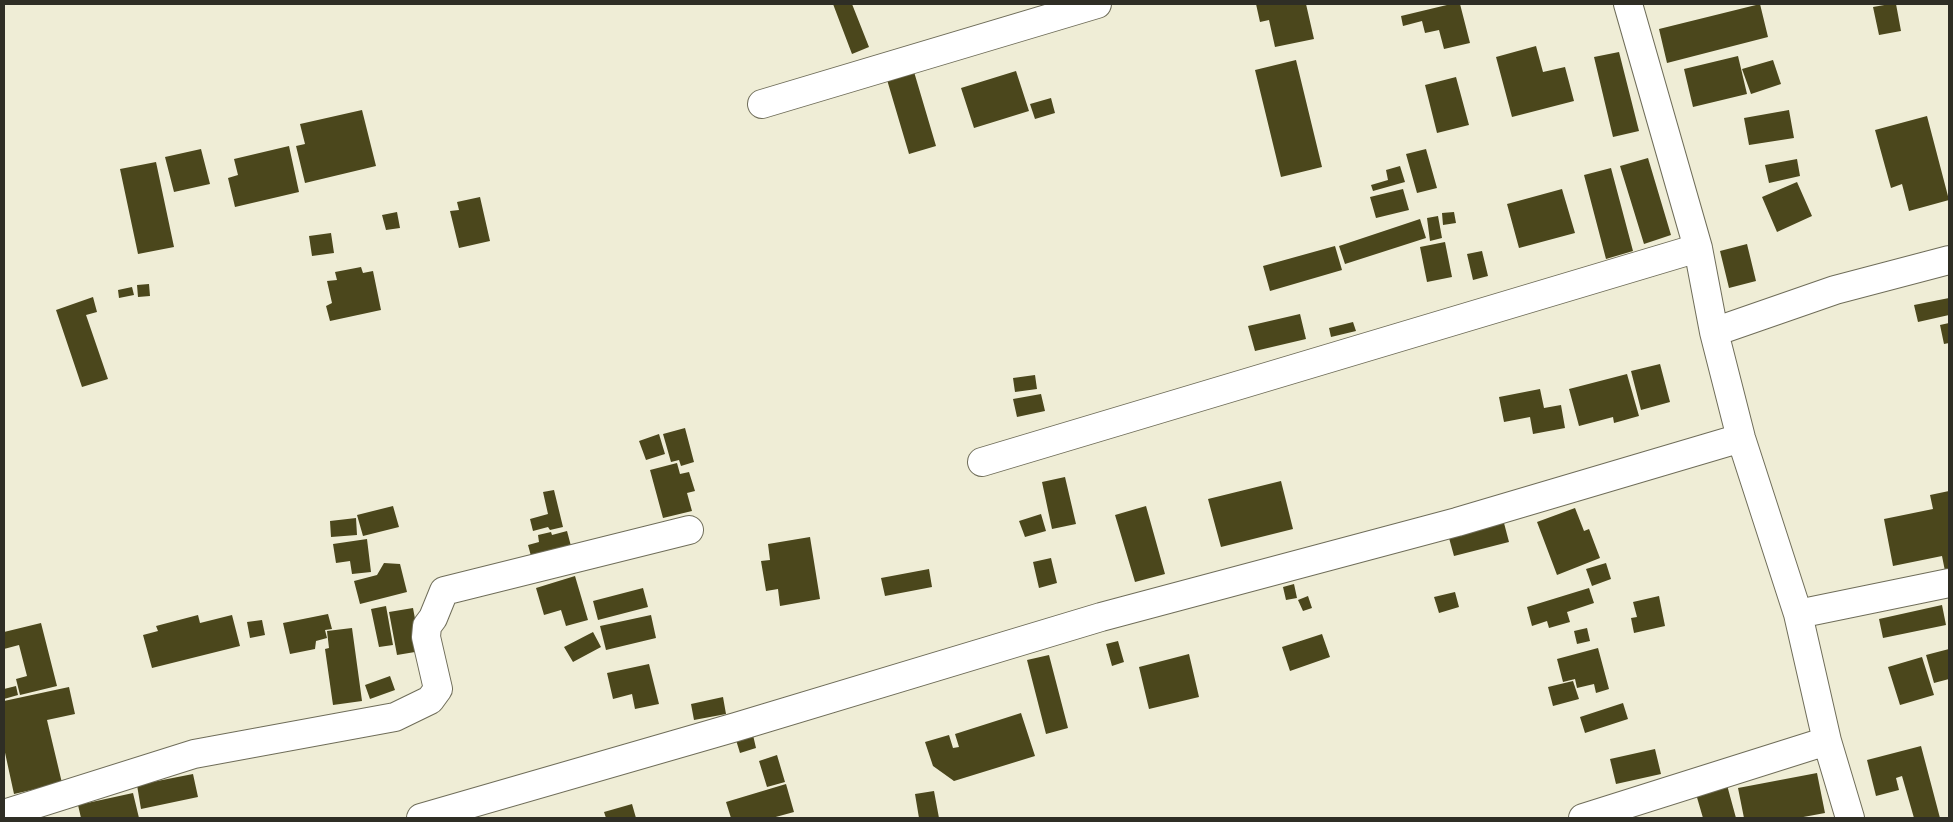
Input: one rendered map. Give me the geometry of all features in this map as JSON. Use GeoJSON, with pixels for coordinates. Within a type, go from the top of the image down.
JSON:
{"type":"FeatureCollection","features":[{"type":"Feature","properties":{"kind":"street"},"geometry":{"type":"LineString","coordinates":[[762,104],[1097,4]]}},
{"type":"Feature","properties":{"kind":"street"},"geometry":{"type":"LineString","coordinates":[[1628,4],[1698,248],[1714,332],[1741,438],[1798,614],[1827,741],[1850,818]]}},
{"type":"Feature","properties":{"kind":"street"},"geometry":{"type":"LineString","coordinates":[[982,462],[1698,248]]}},
{"type":"Feature","properties":{"kind":"street"},"geometry":{"type":"LineString","coordinates":[[1714,332],[1835,290],[1949,260]]}},
{"type":"Feature","properties":{"kind":"street"},"geometry":{"type":"LineString","coordinates":[[421,818],[736,727],[1101,617],[1456,522],[1741,438]]}},
{"type":"Feature","properties":{"kind":"street"},"geometry":{"type":"LineString","coordinates":[[4,814],[194,754],[396,717],[430,700],[438,690],[426,637],[428,626],[444,591],[689,530]]}},
{"type":"Feature","properties":{"kind":"street"},"geometry":{"type":"LineString","coordinates":[[1798,614],[1949,583]]}},
{"type":"Feature","properties":{"kind":"street"},"geometry":{"type":"LineString","coordinates":[[1583,818],[1827,741]]}},
{"type":"Feature","properties":{"kind":"building"},"geometry":{"type":"Polygon","coordinates":[[[833,4],[852,4],[869,47],[852,54],[833,4]]]}},
{"type":"Feature","properties":{"kind":"building"},"geometry":{"type":"Polygon","coordinates":[[[1256,4],[1306,4],[1314,39],[1275,47],[1269,20],[1260,22],[1256,4]]]}},
{"type":"Feature","properties":{"kind":"building"},"geometry":{"type":"Polygon","coordinates":[[[1451,4],[1460,4],[1470,43],[1444,49],[1439,30],[1425,33],[1422,21],[1403,26],[1401,16],[1451,4]]]}},
{"type":"Feature","properties":{"kind":"building"},"geometry":{"type":"Polygon","coordinates":[[[1760,4],[1768,37],[1667,63],[1659,29],[1760,4]]]}},
{"type":"Feature","properties":{"kind":"building"},"geometry":{"type":"Polygon","coordinates":[[[1896,4],[1901,31],[1879,35],[1873,7],[1896,4]]]}},
{"type":"Feature","properties":{"kind":"building"},"geometry":{"type":"Polygon","coordinates":[[[1536,46],[1543,72],[1565,67],[1574,101],[1512,117],[1496,57],[1536,46]]]}},
{"type":"Feature","properties":{"kind":"building"},"geometry":{"type":"Polygon","coordinates":[[[1619,52],[1639,131],[1613,137],[1594,57],[1619,52]]]}},
{"type":"Feature","properties":{"kind":"building"},"geometry":{"type":"Polygon","coordinates":[[[1738,56],[1747,94],[1693,107],[1684,69],[1738,56]]]}},
{"type":"Feature","properties":{"kind":"building"},"geometry":{"type":"Polygon","coordinates":[[[1296,60],[1322,167],[1281,177],[1255,70],[1296,60]]]}},
{"type":"Feature","properties":{"kind":"building"},"geometry":{"type":"Polygon","coordinates":[[[1773,60],[1781,84],[1751,94],[1742,69],[1773,60]]]}},
{"type":"Feature","properties":{"kind":"building"},"geometry":{"type":"Polygon","coordinates":[[[912,65],[936,146],[909,154],[885,73],[912,65]]]}},
{"type":"Feature","properties":{"kind":"building"},"geometry":{"type":"Polygon","coordinates":[[[1016,71],[1029,111],[974,128],[961,88],[1016,71]]]}},
{"type":"Feature","properties":{"kind":"building"},"geometry":{"type":"Polygon","coordinates":[[[1456,77],[1469,125],[1437,133],[1425,85],[1456,77]]]}},
{"type":"Feature","properties":{"kind":"building"},"geometry":{"type":"Polygon","coordinates":[[[1051,98],[1055,113],[1035,119],[1030,104],[1051,98]]]}},
{"type":"Feature","properties":{"kind":"building"},"geometry":{"type":"Polygon","coordinates":[[[362,110],[376,166],[305,183],[296,146],[305,144],[300,124],[362,110]]]}},
{"type":"Feature","properties":{"kind":"building"},"geometry":{"type":"Polygon","coordinates":[[[1789,110],[1794,138],[1749,145],[1744,118],[1789,110]]]}},
{"type":"Feature","properties":{"kind":"building"},"geometry":{"type":"Polygon","coordinates":[[[1927,116],[1949,200],[1909,211],[1902,184],[1891,188],[1875,130],[1927,116]]]}},
{"type":"Feature","properties":{"kind":"building"},"geometry":{"type":"Polygon","coordinates":[[[289,146],[299,192],[235,207],[228,178],[238,175],[234,159],[289,146]]]}},
{"type":"Feature","properties":{"kind":"building"},"geometry":{"type":"Polygon","coordinates":[[[201,149],[210,184],[174,192],[165,157],[201,149]]]}},
{"type":"Feature","properties":{"kind":"building"},"geometry":{"type":"Polygon","coordinates":[[[1426,149],[1437,188],[1417,193],[1406,154],[1426,149]]]}},
{"type":"Feature","properties":{"kind":"building"},"geometry":{"type":"Polygon","coordinates":[[[1648,158],[1671,235],[1644,244],[1620,166],[1648,158]]]}},
{"type":"Feature","properties":{"kind":"building"},"geometry":{"type":"Polygon","coordinates":[[[1797,159],[1800,176],[1769,183],[1765,165],[1797,159]]]}},
{"type":"Feature","properties":{"kind":"building"},"geometry":{"type":"Polygon","coordinates":[[[156,162],[174,247],[138,254],[120,169],[156,162]]]}},
{"type":"Feature","properties":{"kind":"building"},"geometry":{"type":"Polygon","coordinates":[[[1400,166],[1405,182],[1373,191],[1371,185],[1388,180],[1386,170],[1400,166]]]}},
{"type":"Feature","properties":{"kind":"building"},"geometry":{"type":"Polygon","coordinates":[[[1611,168],[1633,251],[1606,259],[1584,175],[1611,168]]]}},
{"type":"Feature","properties":{"kind":"building"},"geometry":{"type":"Polygon","coordinates":[[[1797,182],[1812,216],[1777,232],[1762,197],[1797,182]]]}},
{"type":"Feature","properties":{"kind":"building"},"geometry":{"type":"Polygon","coordinates":[[[1403,189],[1409,210],[1376,218],[1370,197],[1403,189]]]}},
{"type":"Feature","properties":{"kind":"building"},"geometry":{"type":"Polygon","coordinates":[[[1562,189],[1575,233],[1519,248],[1507,204],[1562,189]]]}},
{"type":"Feature","properties":{"kind":"building"},"geometry":{"type":"Polygon","coordinates":[[[480,197],[490,241],[459,248],[450,211],[459,210],[457,202],[480,197]]]}},
{"type":"Feature","properties":{"kind":"building"},"geometry":{"type":"Polygon","coordinates":[[[397,212],[400,228],[386,230],[382,215],[397,212]]]}},
{"type":"Feature","properties":{"kind":"building"},"geometry":{"type":"Polygon","coordinates":[[[1454,212],[1456,223],[1443,225],[1442,213],[1454,212]]]}},
{"type":"Feature","properties":{"kind":"building"},"geometry":{"type":"Polygon","coordinates":[[[1438,216],[1442,238],[1430,241],[1427,218],[1438,216]]]}},
{"type":"Feature","properties":{"kind":"building"},"geometry":{"type":"Polygon","coordinates":[[[1420,219],[1426,238],[1345,264],[1339,246],[1420,219]]]}},
{"type":"Feature","properties":{"kind":"building"},"geometry":{"type":"Polygon","coordinates":[[[331,233],[334,253],[312,256],[309,236],[331,233]]]}},
{"type":"Feature","properties":{"kind":"building"},"geometry":{"type":"Polygon","coordinates":[[[1445,242],[1452,277],[1427,282],[1420,247],[1445,242]]]}},
{"type":"Feature","properties":{"kind":"building"},"geometry":{"type":"Polygon","coordinates":[[[1747,244],[1756,281],[1729,288],[1720,251],[1747,244]]]}},
{"type":"Feature","properties":{"kind":"building"},"geometry":{"type":"Polygon","coordinates":[[[1335,246],[1342,270],[1270,291],[1263,266],[1335,246]]]}},
{"type":"Feature","properties":{"kind":"building"},"geometry":{"type":"Polygon","coordinates":[[[1482,251],[1488,276],[1473,280],[1467,254],[1482,251]]]}},
{"type":"Feature","properties":{"kind":"building"},"geometry":{"type":"Polygon","coordinates":[[[361,267],[363,273],[373,271],[381,310],[330,321],[326,306],[332,303],[327,281],[337,280],[335,272],[361,267]]]}},
{"type":"Feature","properties":{"kind":"building"},"geometry":{"type":"Polygon","coordinates":[[[149,284],[150,296],[138,297],[137,285],[149,284]]]}},
{"type":"Feature","properties":{"kind":"building"},"geometry":{"type":"Polygon","coordinates":[[[132,287],[134,295],[119,298],[118,290],[132,287]]]}},
{"type":"Feature","properties":{"kind":"building"},"geometry":{"type":"Polygon","coordinates":[[[93,297],[97,312],[86,315],[108,379],[82,387],[56,310],[93,297]]]}},
{"type":"Feature","properties":{"kind":"building"},"geometry":{"type":"Polygon","coordinates":[[[1949,298],[1949,315],[1918,322],[1914,305],[1949,298]]]}},
{"type":"Feature","properties":{"kind":"building"},"geometry":{"type":"Polygon","coordinates":[[[1300,314],[1306,339],[1255,351],[1248,326],[1300,314]]]}},
{"type":"Feature","properties":{"kind":"building"},"geometry":{"type":"Polygon","coordinates":[[[1353,322],[1356,331],[1331,337],[1329,328],[1353,322]]]}},
{"type":"Feature","properties":{"kind":"building"},"geometry":{"type":"Polygon","coordinates":[[[1949,323],[1949,343],[1944,344],[1940,325],[1949,323]]]}},
{"type":"Feature","properties":{"kind":"building"},"geometry":{"type":"Polygon","coordinates":[[[1660,364],[1670,402],[1641,410],[1631,371],[1660,364]]]}},
{"type":"Feature","properties":{"kind":"building"},"geometry":{"type":"Polygon","coordinates":[[[1627,374],[1639,416],[1614,423],[1613,417],[1579,426],[1569,389],[1627,374]]]}},
{"type":"Feature","properties":{"kind":"building"},"geometry":{"type":"Polygon","coordinates":[[[1035,375],[1037,389],[1015,392],[1013,378],[1035,375]]]}},
{"type":"Feature","properties":{"kind":"building"},"geometry":{"type":"Polygon","coordinates":[[[1540,389],[1544,408],[1561,405],[1565,428],[1533,434],[1530,417],[1504,422],[1499,397],[1540,389]]]}},
{"type":"Feature","properties":{"kind":"building"},"geometry":{"type":"Polygon","coordinates":[[[1041,394],[1045,411],[1017,417],[1013,399],[1041,394]]]}},
{"type":"Feature","properties":{"kind":"building"},"geometry":{"type":"Polygon","coordinates":[[[685,428],[694,462],[681,466],[679,460],[671,462],[663,434],[685,428]]]}},
{"type":"Feature","properties":{"kind":"building"},"geometry":{"type":"Polygon","coordinates":[[[659,434],[665,454],[646,460],[639,441],[659,434]]]}},
{"type":"Feature","properties":{"kind":"building"},"geometry":{"type":"Polygon","coordinates":[[[677,463],[680,474],[689,472],[695,491],[687,493],[692,511],[663,518],[650,470],[677,463]]]}},
{"type":"Feature","properties":{"kind":"building"},"geometry":{"type":"Polygon","coordinates":[[[1065,477],[1076,524],[1052,529],[1042,482],[1065,477]]]}},
{"type":"Feature","properties":{"kind":"building"},"geometry":{"type":"Polygon","coordinates":[[[1281,481],[1293,529],[1221,547],[1208,499],[1281,481]]]}},
{"type":"Feature","properties":{"kind":"building"},"geometry":{"type":"Polygon","coordinates":[[[554,490],[563,527],[550,530],[548,527],[533,531],[530,519],[548,514],[543,492],[554,490]]]}},
{"type":"Feature","properties":{"kind":"building"},"geometry":{"type":"Polygon","coordinates":[[[1949,491],[1949,570],[1945,571],[1942,556],[1893,566],[1884,519],[1933,509],[1930,495],[1949,491]]]}},
{"type":"Feature","properties":{"kind":"building"},"geometry":{"type":"Polygon","coordinates":[[[393,506],[399,527],[363,536],[357,515],[393,506]]]}},
{"type":"Feature","properties":{"kind":"building"},"geometry":{"type":"Polygon","coordinates":[[[1146,506],[1165,574],[1135,582],[1115,515],[1146,506]]]}},
{"type":"Feature","properties":{"kind":"building"},"geometry":{"type":"Polygon","coordinates":[[[1575,508],[1584,531],[1589,529],[1600,558],[1557,575],[1537,522],[1575,508]]]}},
{"type":"Feature","properties":{"kind":"building"},"geometry":{"type":"Polygon","coordinates":[[[1041,514],[1046,531],[1025,537],[1019,521],[1041,514]]]}},
{"type":"Feature","properties":{"kind":"building"},"geometry":{"type":"Polygon","coordinates":[[[356,518],[357,535],[331,537],[330,521],[356,518]]]}},
{"type":"Feature","properties":{"kind":"building"},"geometry":{"type":"Polygon","coordinates":[[[1504,523],[1509,542],[1454,556],[1449,538],[1504,523]]]}},
{"type":"Feature","properties":{"kind":"building"},"geometry":{"type":"Polygon","coordinates":[[[567,531],[571,546],[531,556],[528,545],[539,542],[538,535],[551,532],[552,535],[567,531]]]}},
{"type":"Feature","properties":{"kind":"building"},"geometry":{"type":"Polygon","coordinates":[[[810,537],[820,599],[780,606],[778,589],[766,591],[761,561],[770,560],[768,544],[810,537]]]}},
{"type":"Feature","properties":{"kind":"building"},"geometry":{"type":"Polygon","coordinates":[[[367,539],[371,572],[352,574],[350,561],[336,563],[333,544],[367,539]]]}},
{"type":"Feature","properties":{"kind":"building"},"geometry":{"type":"Polygon","coordinates":[[[1051,558],[1057,583],[1039,588],[1033,562],[1051,558]]]}},
{"type":"Feature","properties":{"kind":"building"},"geometry":{"type":"Polygon","coordinates":[[[384,563],[400,564],[407,592],[360,604],[354,581],[377,575],[384,563]]]}},
{"type":"Feature","properties":{"kind":"building"},"geometry":{"type":"Polygon","coordinates":[[[1606,563],[1611,579],[1592,586],[1586,569],[1606,563]]]}},
{"type":"Feature","properties":{"kind":"building"},"geometry":{"type":"Polygon","coordinates":[[[929,569],[932,587],[885,596],[881,578],[929,569]]]}},
{"type":"Feature","properties":{"kind":"building"},"geometry":{"type":"Polygon","coordinates":[[[575,576],[588,620],[566,626],[561,610],[544,615],[536,588],[575,576]]]}},
{"type":"Feature","properties":{"kind":"building"},"geometry":{"type":"Polygon","coordinates":[[[1294,584],[1297,598],[1286,600],[1283,587],[1294,584]]]}},
{"type":"Feature","properties":{"kind":"building"},"geometry":{"type":"Polygon","coordinates":[[[643,588],[648,607],[598,620],[593,601],[643,588]]]}},
{"type":"Feature","properties":{"kind":"building"},"geometry":{"type":"Polygon","coordinates":[[[1589,588],[1594,603],[1567,612],[1570,622],[1549,628],[1547,621],[1532,626],[1527,607],[1589,588]]]}},
{"type":"Feature","properties":{"kind":"building"},"geometry":{"type":"Polygon","coordinates":[[[1455,592],[1459,607],[1439,613],[1434,597],[1455,592]]]}},
{"type":"Feature","properties":{"kind":"building"},"geometry":{"type":"Polygon","coordinates":[[[1308,596],[1312,608],[1303,611],[1298,600],[1308,596]]]}},
{"type":"Feature","properties":{"kind":"building"},"geometry":{"type":"Polygon","coordinates":[[[1659,596],[1665,626],[1634,633],[1631,618],[1637,617],[1633,602],[1659,596]]]}},
{"type":"Feature","properties":{"kind":"building"},"geometry":{"type":"Polygon","coordinates":[[[1942,605],[1946,625],[1883,638],[1879,619],[1942,605]]]}},
{"type":"Feature","properties":{"kind":"building"},"geometry":{"type":"Polygon","coordinates":[[[386,606],[393,645],[379,647],[371,609],[386,606]]]}},
{"type":"Feature","properties":{"kind":"building"},"geometry":{"type":"Polygon","coordinates":[[[413,608],[421,651],[397,655],[389,612],[413,608]]]}},
{"type":"Feature","properties":{"kind":"building"},"geometry":{"type":"Polygon","coordinates":[[[328,614],[332,629],[325,630],[327,638],[316,641],[315,649],[290,654],[283,623],[328,614]]]}},
{"type":"Feature","properties":{"kind":"building"},"geometry":{"type":"Polygon","coordinates":[[[198,615],[200,623],[232,615],[240,646],[152,668],[143,635],[158,631],[156,626],[198,615]]]}},
{"type":"Feature","properties":{"kind":"building"},"geometry":{"type":"Polygon","coordinates":[[[651,615],[656,638],[606,650],[600,626],[651,615]]]}},
{"type":"Feature","properties":{"kind":"building"},"geometry":{"type":"Polygon","coordinates":[[[262,620],[265,635],[250,638],[247,622],[262,620]]]}},
{"type":"Feature","properties":{"kind":"building"},"geometry":{"type":"Polygon","coordinates":[[[41,623],[57,686],[20,695],[16,679],[27,676],[19,645],[4,649],[4,632],[41,623]]]}},
{"type":"Feature","properties":{"kind":"building"},"geometry":{"type":"Polygon","coordinates":[[[352,628],[362,701],[333,705],[325,649],[329,648],[327,631],[352,628]]]}},
{"type":"Feature","properties":{"kind":"building"},"geometry":{"type":"Polygon","coordinates":[[[1587,628],[1590,641],[1577,644],[1574,631],[1587,628]]]}},
{"type":"Feature","properties":{"kind":"building"},"geometry":{"type":"Polygon","coordinates":[[[593,632],[601,647],[573,662],[564,647],[593,632]]]}},
{"type":"Feature","properties":{"kind":"building"},"geometry":{"type":"Polygon","coordinates":[[[1322,634],[1330,657],[1290,671],[1282,647],[1322,634]]]}},
{"type":"Feature","properties":{"kind":"building"},"geometry":{"type":"Polygon","coordinates":[[[1118,641],[1124,662],[1112,666],[1106,644],[1118,641]]]}},
{"type":"Feature","properties":{"kind":"building"},"geometry":{"type":"Polygon","coordinates":[[[1598,648],[1609,689],[1596,693],[1594,684],[1577,688],[1575,679],[1563,682],[1557,659],[1598,648]]]}},
{"type":"Feature","properties":{"kind":"building"},"geometry":{"type":"Polygon","coordinates":[[[1949,649],[1949,679],[1934,683],[1926,655],[1949,649]]]}},
{"type":"Feature","properties":{"kind":"building"},"geometry":{"type":"Polygon","coordinates":[[[1189,654],[1199,697],[1149,709],[1139,667],[1189,654]]]}},
{"type":"Feature","properties":{"kind":"building"},"geometry":{"type":"Polygon","coordinates":[[[1049,655],[1068,728],[1046,734],[1027,660],[1049,655]]]}},
{"type":"Feature","properties":{"kind":"building"},"geometry":{"type":"Polygon","coordinates":[[[1922,657],[1934,695],[1900,705],[1888,667],[1922,657]]]}},
{"type":"Feature","properties":{"kind":"building"},"geometry":{"type":"Polygon","coordinates":[[[649,664],[659,704],[635,709],[632,694],[613,699],[607,673],[649,664]]]}},
{"type":"Feature","properties":{"kind":"building"},"geometry":{"type":"Polygon","coordinates":[[[390,676],[395,690],[370,699],[365,685],[390,676]]]}},
{"type":"Feature","properties":{"kind":"building"},"geometry":{"type":"Polygon","coordinates":[[[1573,681],[1579,699],[1553,706],[1548,687],[1573,681]]]}},
{"type":"Feature","properties":{"kind":"building"},"geometry":{"type":"Polygon","coordinates":[[[16,686],[18,695],[4,699],[4,689],[16,686]]]}},
{"type":"Feature","properties":{"kind":"building"},"geometry":{"type":"Polygon","coordinates":[[[69,687],[75,714],[47,720],[62,783],[14,794],[4,748],[4,701],[69,687]]]}},
{"type":"Feature","properties":{"kind":"building"},"geometry":{"type":"Polygon","coordinates":[[[723,697],[726,714],[694,720],[691,704],[723,697]]]}},
{"type":"Feature","properties":{"kind":"building"},"geometry":{"type":"Polygon","coordinates":[[[1623,703],[1628,719],[1585,733],[1580,717],[1623,703]]]}},
{"type":"Feature","properties":{"kind":"building"},"geometry":{"type":"Polygon","coordinates":[[[1021,713],[1035,756],[954,781],[933,766],[925,742],[949,735],[953,748],[959,747],[955,734],[1021,713]]]}},
{"type":"Feature","properties":{"kind":"building"},"geometry":{"type":"Polygon","coordinates":[[[753,735],[756,748],[740,753],[736,740],[753,735]]]}},
{"type":"Feature","properties":{"kind":"building"},"geometry":{"type":"Polygon","coordinates":[[[1921,746],[1940,818],[1914,818],[1902,776],[1896,778],[1899,790],[1876,796],[1867,760],[1921,746]]]}},
{"type":"Feature","properties":{"kind":"building"},"geometry":{"type":"Polygon","coordinates":[[[1655,749],[1661,774],[1616,784],[1610,759],[1655,749]]]}},
{"type":"Feature","properties":{"kind":"building"},"geometry":{"type":"Polygon","coordinates":[[[777,755],[785,782],[767,787],[759,761],[777,755]]]}},
{"type":"Feature","properties":{"kind":"building"},"geometry":{"type":"Polygon","coordinates":[[[1817,773],[1825,813],[1798,818],[1744,818],[1738,788],[1817,773]]]}},
{"type":"Feature","properties":{"kind":"building"},"geometry":{"type":"Polygon","coordinates":[[[193,774],[198,797],[141,809],[137,785],[193,774]]]}},
{"type":"Feature","properties":{"kind":"building"},"geometry":{"type":"Polygon","coordinates":[[[786,784],[794,812],[772,818],[731,818],[726,802],[786,784]]]}},
{"type":"Feature","properties":{"kind":"building"},"geometry":{"type":"Polygon","coordinates":[[[1727,785],[1736,818],[1703,818],[1696,794],[1727,785]]]}},
{"type":"Feature","properties":{"kind":"building"},"geometry":{"type":"Polygon","coordinates":[[[934,791],[939,818],[919,818],[915,794],[934,791]]]}},
{"type":"Feature","properties":{"kind":"building"},"geometry":{"type":"Polygon","coordinates":[[[133,793],[139,818],[81,818],[78,805],[133,793]]]}},
{"type":"Feature","properties":{"kind":"building"},"geometry":{"type":"Polygon","coordinates":[[[632,804],[636,818],[606,818],[604,812],[632,804]]]}}]}
